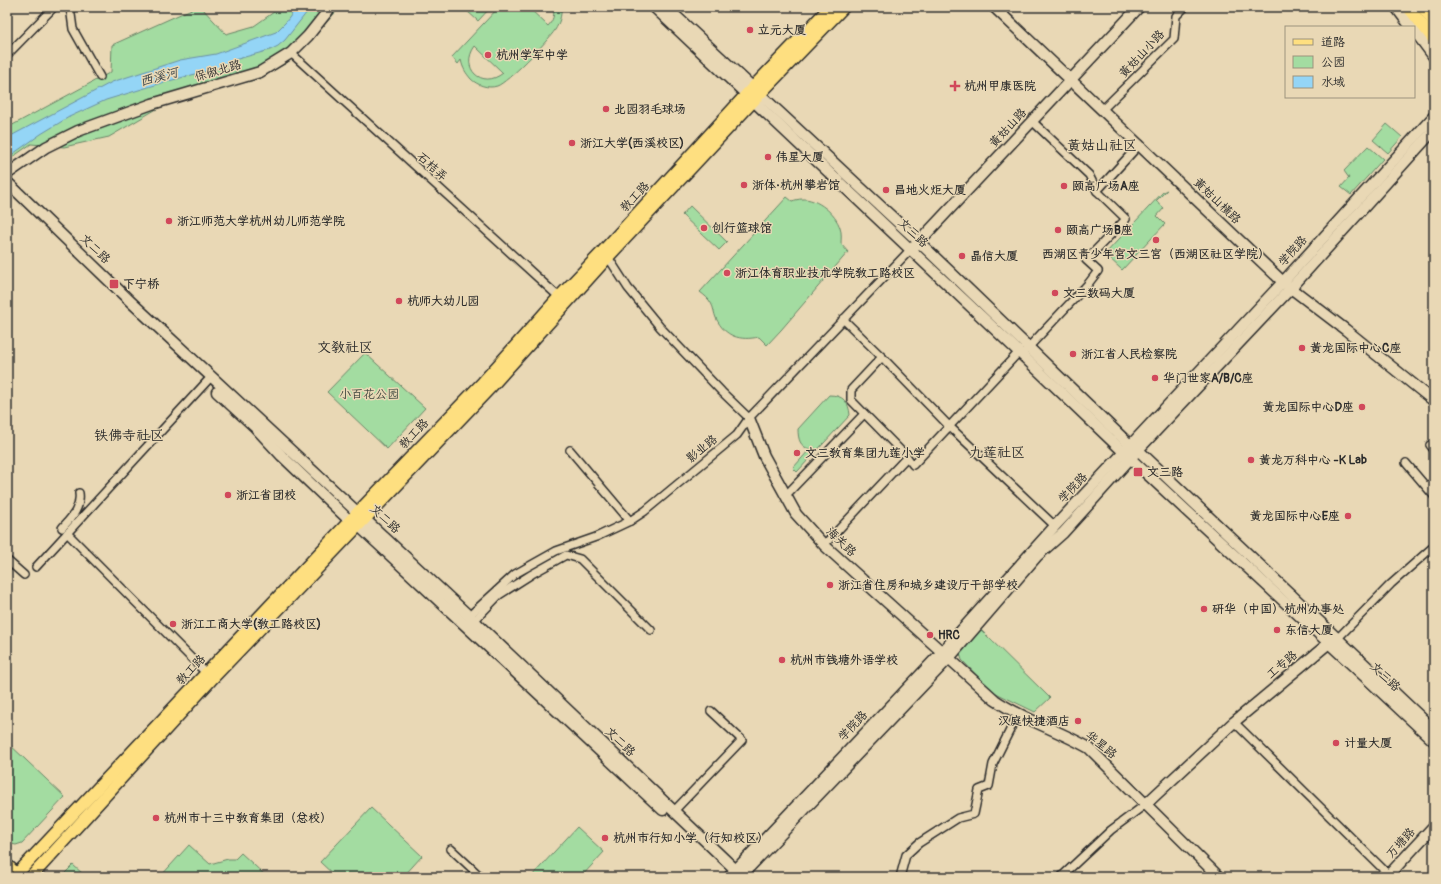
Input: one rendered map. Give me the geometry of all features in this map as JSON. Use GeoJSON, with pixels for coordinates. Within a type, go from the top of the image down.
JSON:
{"type":"FeatureCollection","features":[{"type":"Feature","properties":{"kind":"main road","name":"保俶北路"},"geometry":{"type":"LineString","coordinates":[[7,174],[46,147],[73,133],[152,104],[260,72],[291,53],[308,36],[331,7]]}},
{"type":"Feature","properties":{"kind":"main road","name":"文三路"},"geometry":{"type":"LineString","coordinates":[[654,7],[919,242],[1023,351]]}},
{"type":"Feature","properties":{"kind":"main road","name":"文三路"},"geometry":{"type":"LineString","coordinates":[[666,7],[911,249],[1334,640],[1434,730]]}},
{"type":"Feature","properties":{"kind":"main road","name":"教工路"},"geometry":{"type":"LineString","coordinates":[[16,876],[206,673],[490,388],[830,7]]}},
{"type":"Feature","properties":{"kind":"main road","name":"教工路"},"geometry":{"type":"LineString","coordinates":[[31,877],[559,297],[753,94],[844,7]]}},
{"type":"Feature","properties":{"kind":"main road","name":"黄姑山横路"},"geometry":{"type":"LineString","coordinates":[[994,7],[1287,285],[1352,334],[1434,401]]}},
{"type":"Feature","properties":{"kind":"main road","name":"黄姑山路"},"geometry":{"type":"LineString","coordinates":[[911,249],[1139,7]]}},
{"type":"Feature","properties":{"kind":"main road"},"geometry":{"type":"LineString","coordinates":[[1396,7],[1410,26]]}},
{"type":"Feature","properties":{"kind":"main road"},"geometry":{"type":"LineString","coordinates":[[1408,7],[1434,40]]}},
{"type":"Feature","properties":{"kind":"main road"},"geometry":{"type":"LineString","coordinates":[[1422,7],[1434,23]]}},
{"type":"Feature","properties":{"kind":"main road"},"geometry":{"type":"LineString","coordinates":[[1415,31],[1434,56]]}},
{"type":"Feature","properties":{"kind":"main road","name":"学院路"},"geometry":{"type":"LineString","coordinates":[[1287,285],[1434,116]]}},
{"type":"Feature","properties":{"kind":"main road","name":"学院路"},"geometry":{"type":"LineString","coordinates":[[737,875],[1038,556],[1062,533],[1131,452],[1434,130]]}},
{"type":"Feature","properties":{"kind":"main road","name":"文二路"},"geometry":{"type":"LineString","coordinates":[[7,182],[209,380],[282,456],[358,519],[472,618],[674,811],[737,875]]}},
{"type":"Feature","properties":{"kind":"main road","name":"文二路"},"geometry":{"type":"LineString","coordinates":[[7,189],[209,380]]}},
{"type":"Feature","properties":{"kind":"main road","name":"海关路"},"geometry":{"type":"LineString","coordinates":[[749,418],[764,456],[796,514],[824,545],[945,655]]}},
{"type":"Feature","properties":{"kind":"main road","name":"学院路"},"geometry":{"type":"LineString","coordinates":[[945,655],[1055,526],[1131,452]]}},
{"type":"Feature","properties":{"kind":"main road","name":"文二路"},"geometry":{"type":"LineString","coordinates":[[358,519],[737,875]]}},
{"type":"Feature","properties":{"kind":"main road","name":"文三路"},"geometry":{"type":"LineString","coordinates":[[1334,640],[1434,741]]}},
{"type":"Feature","properties":{"kind":"main road","name":"工专路"},"geometry":{"type":"LineString","coordinates":[[1146,804],[1234,722],[1334,640]]}},
{"type":"Feature","properties":{"kind":"main road","name":"华星路"},"geometry":{"type":"LineString","coordinates":[[945,655],[995,700],[1018,714],[1072,738],[1089,748],[1219,877]]}},
{"type":"Feature","properties":{"kind":"main road","name":"万塘路"},"geometry":{"type":"LineString","coordinates":[[1388,876],[1434,826]]}},
{"type":"Feature","properties":{"kind":"main road"},"geometry":{"type":"LineString","coordinates":[[7,865],[16,876]]}},
{"type":"Feature","properties":{"kind":"street"},"geometry":{"type":"LineString","coordinates":[[7,55],[54,7]]}},
{"type":"Feature","properties":{"kind":"street"},"geometry":{"type":"LineString","coordinates":[[70,7],[74,29],[100,77]]}},
{"type":"Feature","properties":{"kind":"street","name":"黄姑山小路"},"geometry":{"type":"LineString","coordinates":[[1102,110],[1174,39],[1176,16],[1185,7]]}},
{"type":"Feature","properties":{"kind":"street","name":"石桔弄"},"geometry":{"type":"LineString","coordinates":[[291,53],[559,297]]}},
{"type":"Feature","properties":{"kind":"street"},"geometry":{"type":"LineString","coordinates":[[882,357],[851,390],[851,400],[913,465],[1098,272],[1086,260],[1126,218],[1097,191],[1089,175],[1032,121]]}},
{"type":"Feature","properties":{"kind":"street"},"geometry":{"type":"LineString","coordinates":[[1097,191],[1140,144]]}},
{"type":"Feature","properties":{"kind":"street","name":"影业路"},"geometry":{"type":"LineString","coordinates":[[472,618],[515,574],[556,550],[596,537],[645,511],[737,435],[749,418],[911,249]]}},
{"type":"Feature","properties":{"kind":"street"},"geometry":{"type":"LineString","coordinates":[[608,257],[628,288],[660,327],[749,418]]}},
{"type":"Feature","properties":{"kind":"street"},"geometry":{"type":"LineString","coordinates":[[843,319],[949,426],[1055,526]]}},
{"type":"Feature","properties":{"kind":"street"},"geometry":{"type":"LineString","coordinates":[[36,567],[65,530],[209,380]]}},
{"type":"Feature","properties":{"kind":"street"},"geometry":{"type":"LineString","coordinates":[[784,494],[789,492],[864,414]]}},
{"type":"Feature","properties":{"kind":"street"},"geometry":{"type":"LineString","coordinates":[[570,450],[630,520]]}},
{"type":"Feature","properties":{"kind":"street"},"geometry":{"type":"LineString","coordinates":[[824,545],[906,457]]}},
{"type":"Feature","properties":{"kind":"street"},"geometry":{"type":"LineString","coordinates":[[1406,463],[1434,496]]}},
{"type":"Feature","properties":{"kind":"street"},"geometry":{"type":"LineString","coordinates":[[1427,487],[1434,481]]}},
{"type":"Feature","properties":{"kind":"street"},"geometry":{"type":"LineString","coordinates":[[65,530],[77,509],[79,503],[79,493]]}},
{"type":"Feature","properties":{"kind":"street"},"geometry":{"type":"LineString","coordinates":[[65,530],[206,673]]}},
{"type":"Feature","properties":{"kind":"street","name":"工专路"},"geometry":{"type":"LineString","coordinates":[[1334,640],[1391,584],[1434,546]]}},
{"type":"Feature","properties":{"kind":"street"},"geometry":{"type":"LineString","coordinates":[[472,618],[499,595],[566,555],[580,559],[651,630]]}},
{"type":"Feature","properties":{"kind":"street"},"geometry":{"type":"LineString","coordinates":[[7,560],[24,575]]}},
{"type":"Feature","properties":{"kind":"street"},"geometry":{"type":"LineString","coordinates":[[674,811],[742,740],[711,711]]}},
{"type":"Feature","properties":{"kind":"street"},"geometry":{"type":"LineString","coordinates":[[900,877],[906,855],[919,843],[958,818],[974,814],[979,790],[989,786],[993,764],[1018,714]]}},
{"type":"Feature","properties":{"kind":"street"},"geometry":{"type":"LineString","coordinates":[[1234,722],[1388,876]]}},
{"type":"Feature","properties":{"kind":"street"},"geometry":{"type":"LineString","coordinates":[[1061,877],[1111,830],[1146,804]]}},
{"type":"Feature","properties":{"kind":"street"},"geometry":{"type":"LineString","coordinates":[[450,849],[481,877]]}},
{"type":"Feature","properties":{"kind":"green space"},"geometry":{"type":"Polygon","coordinates":[[[196,7],[201,7],[226,34],[254,26],[281,7],[340,7],[319,31],[288,62],[259,79],[172,100],[109,137],[64,147],[31,144],[7,161],[7,128],[111,72],[112,45],[196,7]]]}},
{"type":"Feature","properties":{"kind":"green space"},"geometry":{"type":"Polygon","coordinates":[[[469,7],[491,7],[478,21],[466,10],[469,7]]]}},
{"type":"Feature","properties":{"kind":"green space"},"geometry":{"type":"Polygon","coordinates":[[[499,7],[528,7],[548,26],[553,17],[553,7],[561,7],[559,22],[551,35],[518,70],[497,86],[486,87],[476,83],[466,73],[461,60],[458,64],[452,57],[499,7]],[[475,46],[471,54],[470,62],[471,69],[475,74],[481,78],[488,79],[495,78],[503,73],[475,46]]]}},
{"type":"Feature","properties":{"kind":"green space"},"geometry":{"type":"Polygon","coordinates":[[[1387,124],[1402,137],[1388,153],[1373,140],[1387,124]]]}},
{"type":"Feature","properties":{"kind":"green space"},"geometry":{"type":"Polygon","coordinates":[[[1368,146],[1383,159],[1351,195],[1341,187],[1349,178],[1344,171],[1368,146]]]}},
{"type":"Feature","properties":{"kind":"green space"},"geometry":{"type":"Polygon","coordinates":[[[1167,190],[1156,201],[1164,208],[1157,216],[1165,224],[1122,270],[1105,254],[1163,192],[1167,190]]]}},
{"type":"Feature","properties":{"kind":"green space"},"geometry":{"type":"Polygon","coordinates":[[[787,197],[792,201],[808,199],[814,201],[830,212],[840,228],[841,244],[848,252],[767,345],[759,337],[739,338],[724,330],[715,316],[710,302],[700,292],[787,197]]]}},
{"type":"Feature","properties":{"kind":"green space","name":"创行篮球馆"},"geometry":{"type":"Polygon","coordinates":[[[690,206],[727,242],[719,250],[682,215],[690,206]]]}},
{"type":"Feature","properties":{"kind":"green space","name":"小百花公园"},"geometry":{"type":"Polygon","coordinates":[[[365,353],[425,408],[387,449],[327,392],[365,353]]]}},
{"type":"Feature","properties":{"kind":"green space"},"geometry":{"type":"Polygon","coordinates":[[[829,395],[842,398],[847,403],[850,415],[797,472],[793,468],[810,449],[800,442],[798,429],[829,395]]]}},
{"type":"Feature","properties":{"kind":"green space"},"geometry":{"type":"Polygon","coordinates":[[[980,629],[1050,698],[1035,712],[996,693],[962,660],[960,654],[962,648],[980,629]]]}},
{"type":"Feature","properties":{"kind":"green space"},"geometry":{"type":"Polygon","coordinates":[[[7,742],[65,797],[22,843],[16,845],[7,843],[7,742]]]}},
{"type":"Feature","properties":{"kind":"green space"},"geometry":{"type":"Polygon","coordinates":[[[371,808],[422,856],[403,877],[336,877],[320,862],[371,808]]]}},
{"type":"Feature","properties":{"kind":"green space"},"geometry":{"type":"Polygon","coordinates":[[[577,827],[604,852],[581,877],[531,877],[577,827]]]}},
{"type":"Feature","properties":{"kind":"green space"},"geometry":{"type":"Polygon","coordinates":[[[189,845],[210,864],[228,859],[235,859],[241,853],[267,877],[160,877],[189,845]]]}},
{"type":"Feature","properties":{"kind":"green space"},"geometry":{"type":"Polygon","coordinates":[[[73,865],[83,874],[80,877],[61,877],[73,865]]]}},
{"type":"Feature","properties":{"kind":"water","name":"西溪河"},"geometry":{"type":"Polygon","coordinates":[[[297,7],[311,7],[285,40],[278,46],[270,50],[234,60],[218,68],[106,100],[69,117],[41,134],[7,158],[7,138],[112,82],[180,60],[216,54],[276,32],[286,22],[297,7]]]}},
{"type":"Feature","properties":{"kind":"place","name":"立元大厦"},"geometry":{"type":"Point","coordinates":[750,30]}},
{"type":"Feature","properties":{"kind":"place","name":"杭州学军中学"},"geometry":{"type":"Point","coordinates":[488,55]}},
{"type":"Feature","properties":{"kind":"place","name":"杭州甲康医院"},"geometry":{"type":"Point","coordinates":[955,86]}},
{"type":"Feature","properties":{"kind":"place","name":"北园羽毛球场"},"geometry":{"type":"Point","coordinates":[606,109]}},
{"type":"Feature","properties":{"kind":"place","name":"浙江大学(西溪校区)"},"geometry":{"type":"Point","coordinates":[572,143]}},
{"type":"Feature","properties":{"kind":"place","name":"伟星大厦"},"geometry":{"type":"Point","coordinates":[768,157]}},
{"type":"Feature","properties":{"kind":"place","name":"浙体·杭州攀岩馆"},"geometry":{"type":"Point","coordinates":[744,185]}},
{"type":"Feature","properties":{"kind":"place","name":"颐高广场A座"},"geometry":{"type":"Point","coordinates":[1064,186]}},
{"type":"Feature","properties":{"kind":"place","name":"昌地火炬大厦"},"geometry":{"type":"Point","coordinates":[886,190]}},
{"type":"Feature","properties":{"kind":"place","name":"浙江师范大学杭州幼儿师范学院"},"geometry":{"type":"Point","coordinates":[169,221]}},
{"type":"Feature","properties":{"kind":"place","name":"创行篮球馆"},"geometry":{"type":"Point","coordinates":[704,228]}},
{"type":"Feature","properties":{"kind":"place","name":"颐高广场B座"},"geometry":{"type":"Point","coordinates":[1058,230]}},
{"type":"Feature","properties":{"kind":"place","name":"西湖区青少年宫文三宫（西湖区社区学院）"},"geometry":{"type":"Point","coordinates":[1156,240]}},
{"type":"Feature","properties":{"kind":"place","name":"晶信大厦"},"geometry":{"type":"Point","coordinates":[962,256]}},
{"type":"Feature","properties":{"kind":"place","name":"浙江体育职业技术学院教工路校区"},"geometry":{"type":"Point","coordinates":[727,273]}},
{"type":"Feature","properties":{"kind":"place","name":"下宁桥"},"geometry":{"type":"Point","coordinates":[114,284]}},
{"type":"Feature","properties":{"kind":"place","name":"文三数码大厦"},"geometry":{"type":"Point","coordinates":[1055,293]}},
{"type":"Feature","properties":{"kind":"place","name":"杭师大幼儿园"},"geometry":{"type":"Point","coordinates":[399,301]}},
{"type":"Feature","properties":{"kind":"place","name":"黄龙国际中心C座"},"geometry":{"type":"Point","coordinates":[1302,348]}},
{"type":"Feature","properties":{"kind":"place","name":"浙江省人民检察院"},"geometry":{"type":"Point","coordinates":[1073,354]}},
{"type":"Feature","properties":{"kind":"place","name":"华门世家A/B/C座"},"geometry":{"type":"Point","coordinates":[1155,378]}},
{"type":"Feature","properties":{"kind":"place","name":"黄龙国际中心D座"},"geometry":{"type":"Point","coordinates":[1362,407]}},
{"type":"Feature","properties":{"kind":"place","name":"文三教育集团九莲小学"},"geometry":{"type":"Point","coordinates":[797,453]}},
{"type":"Feature","properties":{"kind":"place","name":"黄龙万科中心 -K Lab"},"geometry":{"type":"Point","coordinates":[1251,460]}},
{"type":"Feature","properties":{"kind":"place","name":"文三路"},"geometry":{"type":"Point","coordinates":[1138,472]}},
{"type":"Feature","properties":{"kind":"place","name":"浙江省团校"},"geometry":{"type":"Point","coordinates":[228,495]}},
{"type":"Feature","properties":{"kind":"place","name":"黄龙国际中心E座"},"geometry":{"type":"Point","coordinates":[1348,516]}},
{"type":"Feature","properties":{"kind":"place","name":"浙江省住房和城乡建设厅干部学校"},"geometry":{"type":"Point","coordinates":[830,585]}},
{"type":"Feature","properties":{"kind":"place","name":"研华（中国）杭州办事处"},"geometry":{"type":"Point","coordinates":[1204,609]}},
{"type":"Feature","properties":{"kind":"place","name":"浙江工商大学(教工路校区)"},"geometry":{"type":"Point","coordinates":[173,624]}},
{"type":"Feature","properties":{"kind":"place","name":"东信大厦"},"geometry":{"type":"Point","coordinates":[1277,630]}},
{"type":"Feature","properties":{"kind":"place","name":"HRC"},"geometry":{"type":"Point","coordinates":[930,635]}},
{"type":"Feature","properties":{"kind":"place","name":"杭州市钱塘外语学校"},"geometry":{"type":"Point","coordinates":[782,660]}},
{"type":"Feature","properties":{"kind":"place","name":"汉庭快捷酒店"},"geometry":{"type":"Point","coordinates":[1078,721]}},
{"type":"Feature","properties":{"kind":"place","name":"计量大厦"},"geometry":{"type":"Point","coordinates":[1336,743]}},
{"type":"Feature","properties":{"kind":"place","name":"杭州市十三中教育集团（总校）"},"geometry":{"type":"Point","coordinates":[156,818]}},
{"type":"Feature","properties":{"kind":"place","name":"杭州市行知小学（行知校区）"},"geometry":{"type":"Point","coordinates":[605,838]}},
{"type":"Feature","properties":{"kind":"district","name":"黄姑山社区"},"geometry":{"type":"Point","coordinates":[1102,145]}},
{"type":"Feature","properties":{"kind":"district","name":"文教社区"},"geometry":{"type":"Point","coordinates":[345,347]}},
{"type":"Feature","properties":{"kind":"district","name":"铁佛寺社区"},"geometry":{"type":"Point","coordinates":[129,435]}},
{"type":"Feature","properties":{"kind":"district","name":"九莲社区"},"geometry":{"type":"Point","coordinates":[997,452]}}]}
